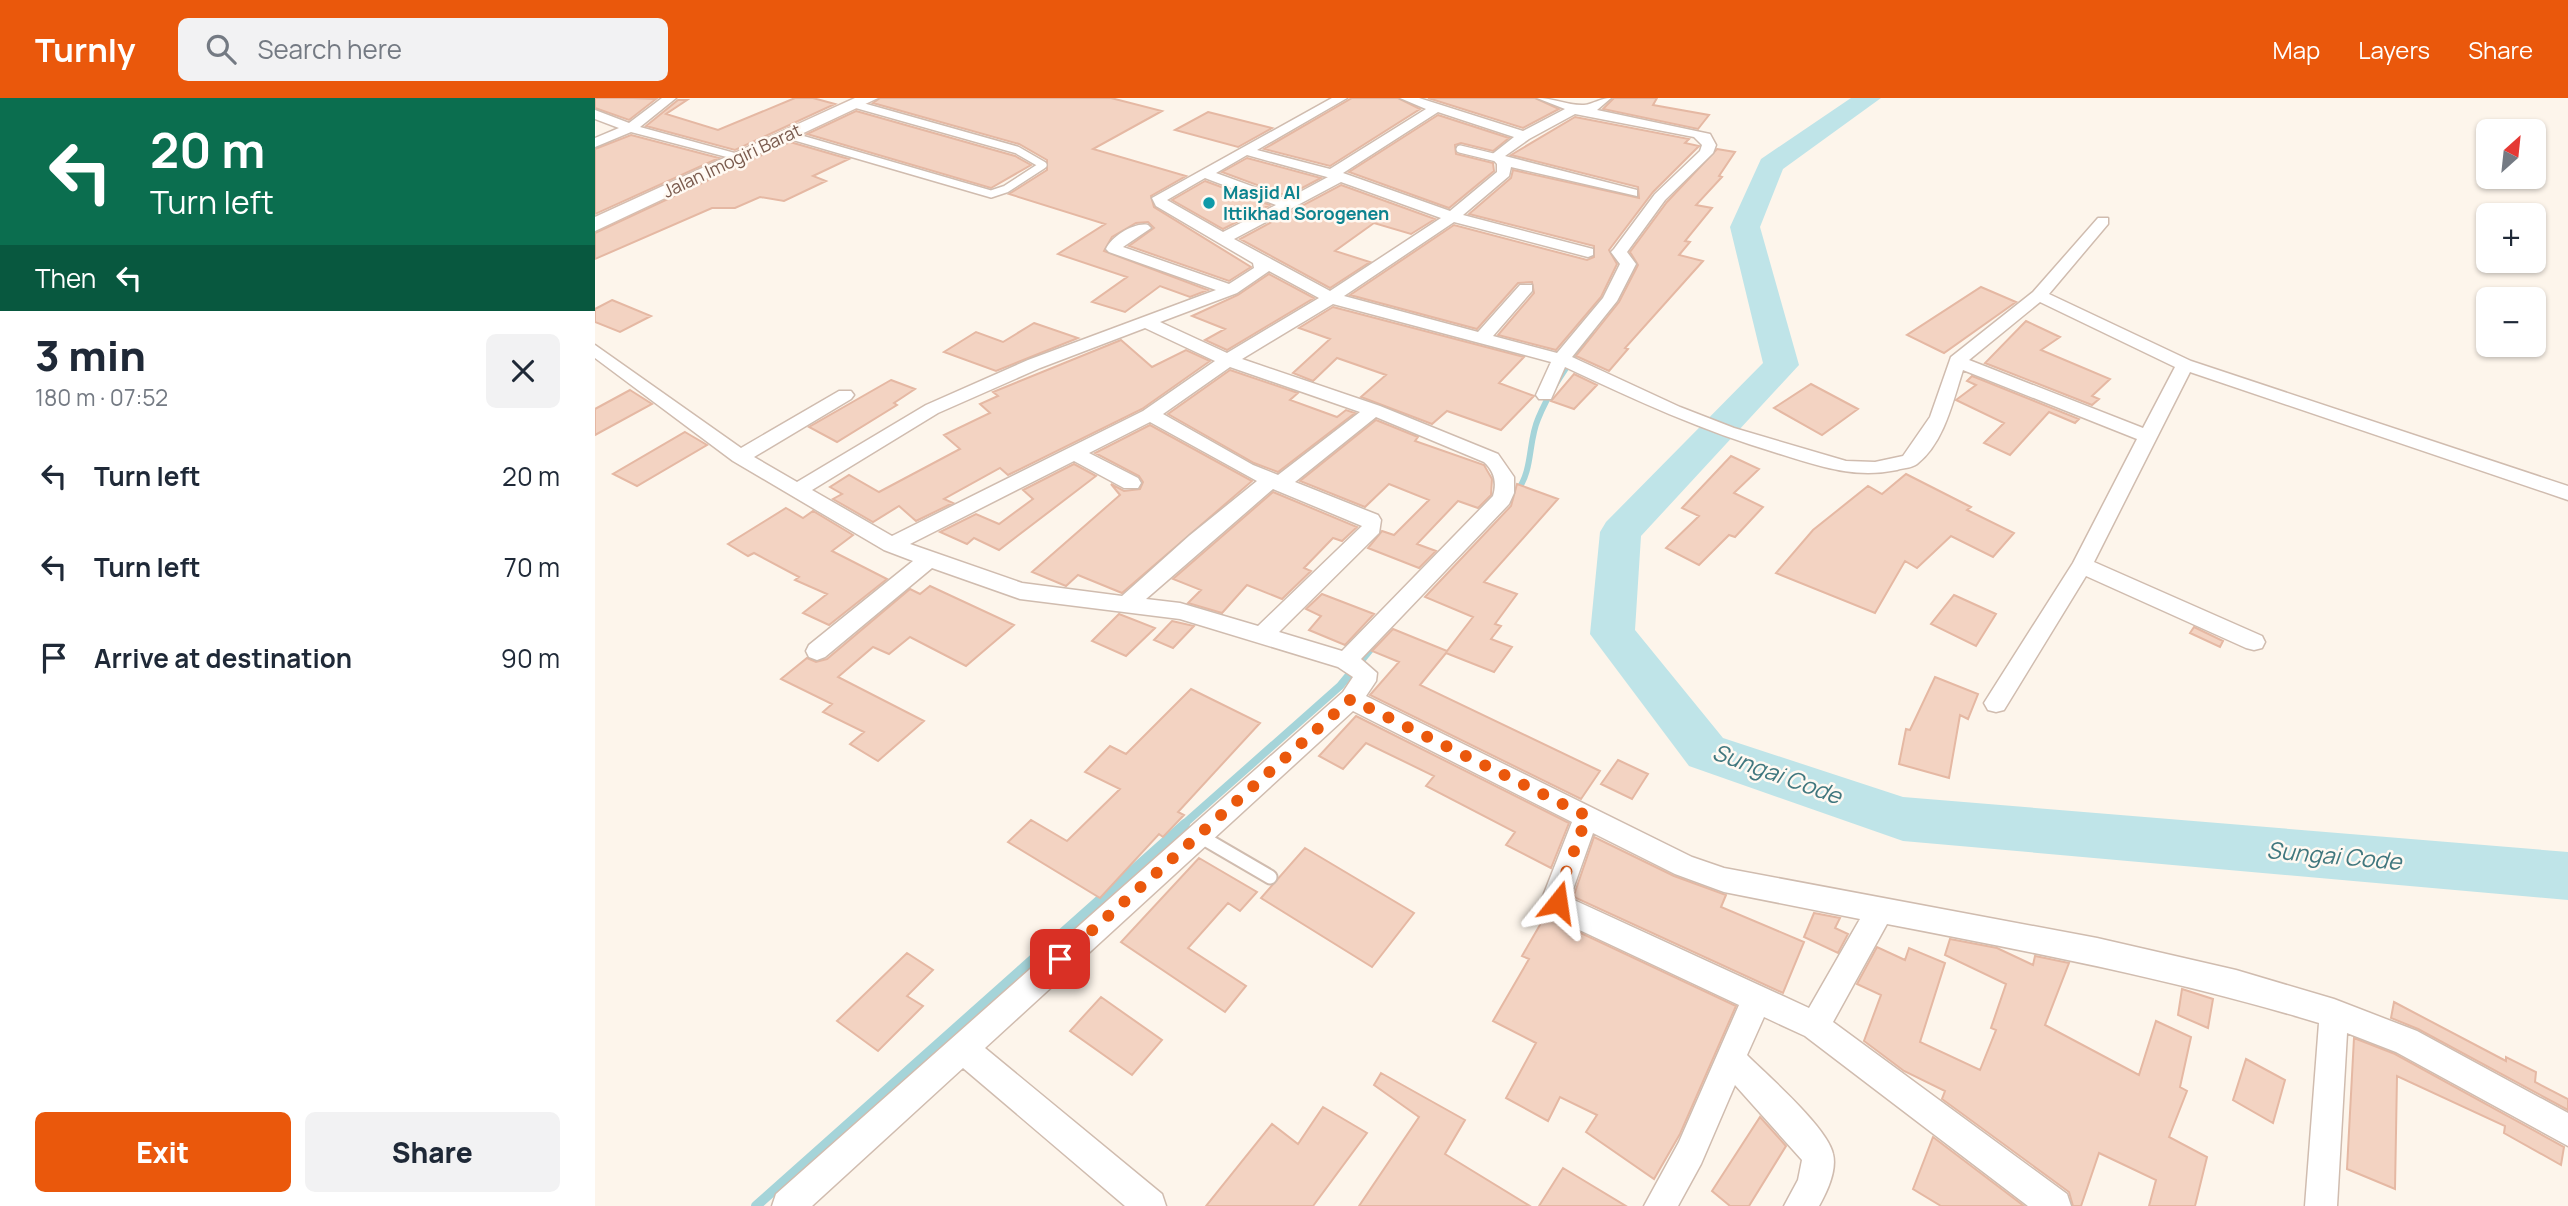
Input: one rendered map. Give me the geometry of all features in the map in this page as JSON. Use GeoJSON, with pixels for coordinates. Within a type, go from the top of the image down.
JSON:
{"type":"FeatureCollection","features":[{"type":"Feature","properties":{"kind":"main road","name":"Jalan Imogiri Barat"},"geometry":{"type":"LineString","coordinates":[[595,225],[862,101]]}},
{"type":"Feature","properties":{"kind":"street"},"geometry":{"type":"LineString","coordinates":[[595,143],[630,128],[670,98]]}},
{"type":"Feature","properties":{"kind":"street"},"geometry":{"type":"LineString","coordinates":[[1341,98],[1163,195],[1159,201],[1261,261],[1331,298],[1567,363],[1673,411],[1727,432],[1845,467],[1875,468],[1909,461],[1925,442],[1939,417],[1957,360],[2039,295],[2103,221]]}},
{"type":"Feature","properties":{"kind":"street"},"geometry":{"type":"LineString","coordinates":[[1406,98],[1435,104],[1524,136]]}},
{"type":"Feature","properties":{"kind":"street"},"geometry":{"type":"LineString","coordinates":[[1543,98],[1579,110],[1698,134],[1705,137],[1709,145],[1706,153],[1660,197],[1623,245],[1619,252],[1628,264],[1625,276],[1545,396]]}},
{"type":"Feature","properties":{"kind":"street"},"geometry":{"type":"LineString","coordinates":[[1500,159],[1524,136],[1572,110],[1592,108],[1605,98]]}},
{"type":"Feature","properties":{"kind":"street"},"geometry":{"type":"LineString","coordinates":[[1222,239],[1290,205],[1336,176],[1435,104]]}},
{"type":"Feature","properties":{"kind":"street"},"geometry":{"type":"LineString","coordinates":[[595,114],[630,128],[737,158]]}},
{"type":"Feature","properties":{"kind":"street"},"geometry":{"type":"LineString","coordinates":[[1247,150],[1336,176],[1452,217],[1588,252]]}},
{"type":"Feature","properties":{"kind":"street"},"geometry":{"type":"LineString","coordinates":[[1500,159],[1632,193]]}},
{"type":"Feature","properties":{"kind":"street"},"geometry":{"type":"LineString","coordinates":[[891,545],[1150,415],[1228,360],[1331,298],[1452,217],[1504,173],[1500,159]]}},
{"type":"Feature","properties":{"kind":"street"},"geometry":{"type":"LineString","coordinates":[[1204,173],[1290,205]]}},
{"type":"Feature","properties":{"kind":"street"},"geometry":{"type":"LineString","coordinates":[[1143,228],[1116,244],[1114,249],[1231,290]]}},
{"type":"Feature","properties":{"kind":"street"},"geometry":{"type":"LineString","coordinates":[[796,491],[932,409],[1034,364],[1231,290],[1258,275],[1262,270],[1261,261]]}},
{"type":"Feature","properties":{"kind":"street"},"geometry":{"type":"LineString","coordinates":[[1482,338],[1525,288]]}},
{"type":"Feature","properties":{"kind":"street"},"geometry":{"type":"LineString","coordinates":[[2039,295],[2185,365],[2568,493]]}},
{"type":"Feature","properties":{"kind":"street"},"geometry":{"type":"LineString","coordinates":[[1144,321],[1228,360],[1374,410],[1491,458],[1504,474],[1506,489],[1496,505],[1353,664]]}},
{"type":"Feature","properties":{"kind":"street"},"geometry":{"type":"LineString","coordinates":[[595,350],[740,457],[891,545],[1020,591],[1180,611],[1353,664],[1364,681],[1351,699],[788,1206]]}},
{"type":"Feature","properties":{"kind":"street"},"geometry":{"type":"LineString","coordinates":[[1957,360],[2145,436]]}},
{"type":"Feature","properties":{"kind":"street"},"geometry":{"type":"LineString","coordinates":[[1996,703],[2082,565],[2132,469],[2145,436],[2185,365]]}},
{"type":"Feature","properties":{"kind":"street"},"geometry":{"type":"LineString","coordinates":[[740,457],[845,395]]}},
{"type":"Feature","properties":{"kind":"street"},"geometry":{"type":"LineString","coordinates":[[1127,604],[1196,541],[1374,410]]}},
{"type":"Feature","properties":{"kind":"street"},"geometry":{"type":"LineString","coordinates":[[1150,415],[1275,482],[1371,520],[1372,528],[1263,635]]}},
{"type":"Feature","properties":{"kind":"street"},"geometry":{"type":"LineString","coordinates":[[1074,453],[1131,483]]}},
{"type":"Feature","properties":{"kind":"street"},"geometry":{"type":"LineString","coordinates":[[817,651],[929,559]]}},
{"type":"Feature","properties":{"kind":"street"},"geometry":{"type":"LineString","coordinates":[[2082,565],[2254,642]]}},
{"type":"Feature","properties":{"kind":"street"},"geometry":{"type":"LineString","coordinates":[[1351,699],[1684,866],[1724,880],[2097,951],[2236,984],[2334,1013],[2406,1041],[2568,1130]]}},
{"type":"Feature","properties":{"kind":"street"},"geometry":{"type":"LineString","coordinates":[[1587,816],[1557,897],[1564,909],[1815,1026],[2055,1206]]}},
{"type":"Feature","properties":{"kind":"street"},"geometry":{"type":"LineString","coordinates":[[1815,1026],[1880,910]]}},
{"type":"Feature","properties":{"kind":"street"},"geometry":{"type":"LineString","coordinates":[[1660,1206],[1690,1153],[1757,998]]}},
{"type":"Feature","properties":{"kind":"street"},"geometry":{"type":"LineString","coordinates":[[2321,1206],[2334,1013]]}},
{"type":"Feature","properties":{"kind":"street"},"geometry":{"type":"LineString","coordinates":[[962,1048],[1150,1206]]}},
{"type":"Feature","properties":{"kind":"street"},"geometry":{"type":"LineString","coordinates":[[1730,1058],[1790,1120],[1818,1155],[1814,1183],[1800,1206]]}},
{"type":"Feature","properties":{"kind":"lane"},"geometry":{"type":"LineString","coordinates":[[788,135],[952,185],[991,194],[1006,189],[1043,165],[1017,149],[862,101]]}},
{"type":"Feature","properties":{"kind":"lane"},"geometry":{"type":"LineString","coordinates":[[1460,149],[1500,159]]}},
{"type":"Feature","properties":{"kind":"lane"},"geometry":{"type":"LineString","coordinates":[[1198,835],[1270,877]]}},
{"type":"Feature","properties":{"kind":"building"},"geometry":{"type":"Polygon","coordinates":[[[595,98],[656,99],[629,120],[595,108],[595,98]]]}},
{"type":"Feature","properties":{"kind":"building"},"geometry":{"type":"Polygon","coordinates":[[[795,98],[813,98],[835,104],[735,150],[646,126],[678,100],[687,100],[666,114],[718,130],[795,98]]]}},
{"type":"Feature","properties":{"kind":"building"},"geometry":{"type":"Polygon","coordinates":[[[880,98],[1111,98],[1162,111],[1093,149],[1186,176],[1151,196],[1154,207],[1251,267],[1229,281],[1129,246],[1154,228],[1148,222],[1136,223],[1112,237],[1104,251],[1208,290],[1190,297],[1160,286],[1125,312],[1092,302],[1127,277],[1058,254],[1105,224],[1009,194],[1047,170],[1047,160],[1019,144],[873,103],[880,98]]]}},
{"type":"Feature","properties":{"kind":"building"},"geometry":{"type":"Polygon","coordinates":[[[1352,98],[1398,98],[1420,109],[1330,166],[1264,149],[1352,98]]]}},
{"type":"Feature","properties":{"kind":"building"},"geometry":{"type":"Polygon","coordinates":[[[1428,98],[1535,98],[1559,109],[1523,128],[1428,98]]]}},
{"type":"Feature","properties":{"kind":"building"},"geometry":{"type":"Polygon","coordinates":[[[1614,98],[1657,98],[1653,105],[1709,115],[1698,129],[1603,109],[1614,98]]]}},
{"type":"Feature","properties":{"kind":"building"},"geometry":{"type":"Polygon","coordinates":[[[856,111],[1015,156],[1031,165],[991,188],[807,134],[856,111]]]}},
{"type":"Feature","properties":{"kind":"building"},"geometry":{"type":"Polygon","coordinates":[[[1208,112],[1272,128],[1238,147],[1175,130],[1208,112]]]}},
{"type":"Feature","properties":{"kind":"building"},"geometry":{"type":"Polygon","coordinates":[[[1438,115],[1509,138],[1493,151],[1461,143],[1455,145],[1456,154],[1493,163],[1494,171],[1449,208],[1349,172],[1438,115]]]}},
{"type":"Feature","properties":{"kind":"building"},"geometry":{"type":"Polygon","coordinates":[[[1575,117],[1689,139],[1685,143],[1699,146],[1653,192],[1609,250],[1617,264],[1601,297],[1556,350],[1498,335],[1534,293],[1532,282],[1518,283],[1477,329],[1350,295],[1454,225],[1587,260],[1594,257],[1594,246],[1469,214],[1511,178],[1513,170],[1639,198],[1638,187],[1511,155],[1575,117]]]}},
{"type":"Feature","properties":{"kind":"building"},"geometry":{"type":"Polygon","coordinates":[[[631,135],[719,158],[595,214],[595,149],[631,135]]]}},
{"type":"Feature","properties":{"kind":"building"},"geometry":{"type":"Polygon","coordinates":[[[790,142],[849,159],[813,176],[826,181],[784,201],[760,197],[735,208],[712,208],[595,259],[595,233],[790,142]]]}},
{"type":"Feature","properties":{"kind":"building"},"geometry":{"type":"Polygon","coordinates":[[[1717,149],[1735,152],[1719,176],[1722,177],[1696,205],[1712,208],[1685,241],[1690,242],[1679,255],[1703,261],[1625,348],[1628,349],[1609,371],[1576,356],[1619,302],[1638,265],[1630,252],[1667,202],[1717,149]]]}},
{"type":"Feature","properties":{"kind":"building"},"geometry":{"type":"Polygon","coordinates":[[[1247,158],[1321,178],[1287,196],[1222,172],[1247,158]]]}},
{"type":"Feature","properties":{"kind":"building"},"geometry":{"type":"Polygon","coordinates":[[[1205,181],[1270,205],[1223,229],[1172,200],[1205,181]]]}},
{"type":"Feature","properties":{"kind":"building"},"geometry":{"type":"Polygon","coordinates":[[[1341,185],[1435,219],[1411,234],[1374,223],[1335,251],[1370,262],[1330,288],[1240,239],[1341,185]]]}},
{"type":"Feature","properties":{"kind":"building"},"geometry":{"type":"Polygon","coordinates":[[[1269,274],[1314,298],[1227,350],[1205,340],[1225,329],[1192,316],[1238,295],[1269,274]]]}},
{"type":"Feature","properties":{"kind":"building"},"geometry":{"type":"Polygon","coordinates":[[[1981,287],[2016,302],[1944,353],[1907,335],[1981,287]]]}},
{"type":"Feature","properties":{"kind":"building"},"geometry":{"type":"Polygon","coordinates":[[[612,300],[651,316],[620,332],[595,322],[595,309],[612,300]]]}},
{"type":"Feature","properties":{"kind":"building"},"geometry":{"type":"Polygon","coordinates":[[[1333,307],[1524,357],[1499,383],[1534,396],[1501,430],[1447,411],[1432,424],[1361,397],[1386,375],[1337,358],[1313,381],[1293,373],[1330,339],[1299,328],[1333,307]]]}},
{"type":"Feature","properties":{"kind":"building"},"geometry":{"type":"Polygon","coordinates":[[[2026,321],[2060,337],[2041,350],[2110,379],[2092,396],[2099,399],[2092,405],[1985,363],[2026,321]]]}},
{"type":"Feature","properties":{"kind":"building"},"geometry":{"type":"Polygon","coordinates":[[[1034,323],[1078,338],[996,371],[944,352],[976,332],[1003,342],[1034,323]]]}},
{"type":"Feature","properties":{"kind":"building"},"geometry":{"type":"Polygon","coordinates":[[[1121,340],[1152,367],[1186,350],[1210,361],[1142,409],[1008,475],[1000,468],[944,499],[953,503],[916,521],[899,506],[873,522],[833,499],[842,494],[830,487],[849,475],[879,492],[960,449],[944,435],[990,413],[980,404],[998,396],[993,392],[1121,340]]]}},
{"type":"Feature","properties":{"kind":"building"},"geometry":{"type":"Polygon","coordinates":[[[1230,370],[1298,393],[1290,400],[1337,417],[1346,410],[1355,413],[1278,472],[1254,463],[1168,414],[1230,370]]]}},
{"type":"Feature","properties":{"kind":"building"},"geometry":{"type":"Polygon","coordinates":[[[1574,374],[1597,385],[1574,409],[1551,401],[1574,374]]]}},
{"type":"Feature","properties":{"kind":"building"},"geometry":{"type":"Polygon","coordinates":[[[1972,376],[2079,419],[2075,423],[2049,412],[2010,455],[1984,443],[2004,423],[1956,400],[1976,385],[1967,381],[1972,376]]]}},
{"type":"Feature","properties":{"kind":"building"},"geometry":{"type":"Polygon","coordinates":[[[891,380],[915,389],[894,403],[897,405],[837,442],[809,427],[891,380]]]}},
{"type":"Feature","properties":{"kind":"building"},"geometry":{"type":"Polygon","coordinates":[[[1811,384],[1858,409],[1822,435],[1774,408],[1811,384]]]}},
{"type":"Feature","properties":{"kind":"building"},"geometry":{"type":"Polygon","coordinates":[[[630,390],[652,404],[595,435],[595,409],[630,390]]]}},
{"type":"Feature","properties":{"kind":"building"},"geometry":{"type":"Polygon","coordinates":[[[1376,420],[1418,437],[1415,441],[1484,465],[1492,479],[1491,495],[1478,508],[1458,501],[1417,544],[1436,551],[1419,568],[1368,548],[1382,531],[1394,535],[1429,500],[1389,484],[1365,507],[1300,481],[1376,420]]]}},
{"type":"Feature","properties":{"kind":"building"},"geometry":{"type":"Polygon","coordinates":[[[1150,425],[1252,481],[1122,593],[1078,575],[1066,586],[1032,572],[1120,495],[1111,484],[1124,491],[1140,489],[1143,482],[1139,476],[1095,453],[1150,425]]]}},
{"type":"Feature","properties":{"kind":"building"},"geometry":{"type":"Polygon","coordinates":[[[685,432],[707,445],[637,486],[613,474],[685,432]]]}},
{"type":"Feature","properties":{"kind":"building"},"geometry":{"type":"Polygon","coordinates":[[[1731,456],[1759,469],[1734,493],[1763,507],[1735,537],[1729,535],[1699,565],[1666,548],[1699,516],[1682,508],[1731,456]]]}},
{"type":"Feature","properties":{"kind":"building"},"geometry":{"type":"Polygon","coordinates":[[[1074,464],[1096,476],[999,550],[974,538],[967,544],[940,532],[976,514],[999,524],[1033,499],[1023,490],[1074,464]]]}},
{"type":"Feature","properties":{"kind":"building"},"geometry":{"type":"Polygon","coordinates":[[[1906,474],[1971,507],[1967,510],[2014,533],[1993,557],[1951,536],[1917,568],[1905,561],[1875,613],[1776,573],[1813,530],[1868,486],[1882,494],[1906,474]]]}},
{"type":"Feature","properties":{"kind":"building"},"geometry":{"type":"Polygon","coordinates":[[[1517,484],[1558,499],[1484,582],[1517,594],[1495,624],[1501,626],[1491,639],[1512,647],[1494,672],[1446,653],[1420,685],[1600,771],[1581,799],[1370,695],[1399,662],[1372,651],[1393,629],[1447,651],[1473,617],[1425,597],[1511,506],[1517,484]]]}},
{"type":"Feature","properties":{"kind":"building"},"geometry":{"type":"Polygon","coordinates":[[[1273,492],[1357,527],[1342,541],[1333,538],[1304,568],[1311,571],[1282,599],[1247,585],[1222,613],[1188,603],[1201,590],[1173,579],[1273,492]]]}},
{"type":"Feature","properties":{"kind":"building"},"geometry":{"type":"Polygon","coordinates":[[[786,508],[803,518],[813,511],[853,535],[832,551],[887,579],[829,625],[803,613],[827,594],[795,580],[799,577],[754,553],[748,556],[728,544],[786,508]]]}},
{"type":"Feature","properties":{"kind":"building"},"geometry":{"type":"Polygon","coordinates":[[[930,586],[1014,625],[966,666],[910,637],[889,654],[873,647],[838,677],[924,721],[878,761],[850,744],[864,732],[823,712],[832,704],[781,679],[807,658],[816,662],[827,659],[910,589],[920,594],[930,586]]]}},
{"type":"Feature","properties":{"kind":"building"},"geometry":{"type":"Polygon","coordinates":[[[1322,594],[1374,614],[1345,645],[1309,630],[1321,616],[1306,609],[1322,594]]]}},
{"type":"Feature","properties":{"kind":"building"},"geometry":{"type":"Polygon","coordinates":[[[1954,595],[1996,614],[1976,646],[1931,624],[1954,595]]]}},
{"type":"Feature","properties":{"kind":"building"},"geometry":{"type":"Polygon","coordinates":[[[1119,614],[1155,628],[1126,656],[1092,641],[1119,614]]]}},
{"type":"Feature","properties":{"kind":"building"},"geometry":{"type":"Polygon","coordinates":[[[1172,621],[1194,626],[1173,648],[1154,640],[1172,621]]]}},
{"type":"Feature","properties":{"kind":"building"},"geometry":{"type":"Polygon","coordinates":[[[2194,627],[2223,641],[2220,647],[2190,633],[2194,627]]]}},
{"type":"Feature","properties":{"kind":"building"},"geometry":{"type":"Polygon","coordinates":[[[1935,677],[1978,694],[1968,719],[1960,715],[1949,778],[1899,764],[1906,729],[1910,730],[1935,677]]]}},
{"type":"Feature","properties":{"kind":"building"},"geometry":{"type":"Polygon","coordinates":[[[1191,689],[1260,723],[1178,812],[1184,815],[1163,837],[1159,834],[1100,898],[1008,842],[1031,820],[1067,841],[1120,789],[1085,772],[1110,746],[1126,754],[1191,689]]]}},
{"type":"Feature","properties":{"kind":"building"},"geometry":{"type":"Polygon","coordinates":[[[1356,716],[1569,823],[1551,868],[1506,845],[1515,832],[1426,786],[1434,776],[1366,743],[1343,769],[1319,756],[1356,716]]]}},
{"type":"Feature","properties":{"kind":"building"},"geometry":{"type":"Polygon","coordinates":[[[1618,760],[1648,774],[1632,799],[1601,784],[1618,760]]]}},
{"type":"Feature","properties":{"kind":"building"},"geometry":{"type":"Polygon","coordinates":[[[1594,837],[1674,876],[1726,895],[1721,907],[1804,942],[1783,993],[1576,898],[1574,895],[1594,837]]]}},
{"type":"Feature","properties":{"kind":"building"},"geometry":{"type":"Polygon","coordinates":[[[1305,848],[1414,913],[1372,967],[1261,898],[1305,848]]]}},
{"type":"Feature","properties":{"kind":"building"},"geometry":{"type":"Polygon","coordinates":[[[1199,858],[1257,892],[1240,911],[1228,903],[1188,948],[1246,986],[1225,1012],[1121,942],[1199,858]]]}},
{"type":"Feature","properties":{"kind":"building"},"geometry":{"type":"Polygon","coordinates":[[[1548,911],[1553,920],[1736,1006],[1680,1134],[1654,1179],[1586,1132],[1597,1115],[1560,1097],[1548,1121],[1506,1098],[1536,1043],[1493,1021],[1529,959],[1522,956],[1548,911]]]}},
{"type":"Feature","properties":{"kind":"building"},"geometry":{"type":"Polygon","coordinates":[[[1814,913],[1840,918],[1835,928],[1848,934],[1838,953],[1804,937],[1814,913]]]}},
{"type":"Feature","properties":{"kind":"building"},"geometry":{"type":"Polygon","coordinates":[[[1950,939],[1997,948],[2033,965],[2035,956],[2069,963],[2045,1025],[2139,1075],[2156,1021],[2191,1037],[2180,1087],[2187,1091],[2169,1137],[2207,1157],[2195,1206],[2149,1206],[2156,1180],[2099,1153],[2081,1206],[2073,1206],[2069,1192],[1942,1099],[1945,1091],[1904,1071],[1864,1041],[1881,995],[1857,984],[1877,947],[1905,960],[1909,948],[1945,963],[1920,1042],[1980,1070],[1996,1030],[1991,1028],[2006,984],[1945,955],[1950,939]]]}},
{"type":"Feature","properties":{"kind":"building"},"geometry":{"type":"Polygon","coordinates":[[[907,953],[933,970],[907,996],[923,1006],[878,1051],[837,1021],[907,953]]]}},
{"type":"Feature","properties":{"kind":"building"},"geometry":{"type":"Polygon","coordinates":[[[2182,989],[2213,999],[2208,1028],[2178,1015],[2182,989]]]}},
{"type":"Feature","properties":{"kind":"building"},"geometry":{"type":"Polygon","coordinates":[[[1101,997],[1162,1040],[1132,1075],[1070,1031],[1101,997]]]}},
{"type":"Feature","properties":{"kind":"building"},"geometry":{"type":"Polygon","coordinates":[[[2394,1002],[2506,1061],[2506,1057],[2536,1072],[2535,1082],[2568,1099],[2568,1110],[2418,1029],[2391,1018],[2394,1002]]]}},
{"type":"Feature","properties":{"kind":"building"},"geometry":{"type":"Polygon","coordinates":[[[2354,1038],[2395,1054],[2564,1147],[2561,1165],[2504,1133],[2505,1126],[2397,1076],[2395,1189],[2347,1169],[2354,1038]]]}},
{"type":"Feature","properties":{"kind":"building"},"geometry":{"type":"Polygon","coordinates":[[[2246,1059],[2285,1080],[2273,1123],[2233,1100],[2246,1059]]]}},
{"type":"Feature","properties":{"kind":"building"},"geometry":{"type":"Polygon","coordinates":[[[1381,1073],[1465,1120],[1445,1154],[1530,1206],[1359,1206],[1419,1117],[1374,1085],[1381,1073]]]}},
{"type":"Feature","properties":{"kind":"building"},"geometry":{"type":"Polygon","coordinates":[[[1323,1107],[1367,1133],[1313,1206],[1206,1206],[1272,1124],[1298,1144],[1323,1107]]]}},
{"type":"Feature","properties":{"kind":"building"},"geometry":{"type":"Polygon","coordinates":[[[1760,1117],[1786,1146],[1749,1206],[1730,1206],[1712,1191],[1760,1117]]]}},
{"type":"Feature","properties":{"kind":"building"},"geometry":{"type":"Polygon","coordinates":[[[1933,1137],[2024,1206],[1941,1206],[1913,1189],[1933,1137]]]}},
{"type":"Feature","properties":{"kind":"building"},"geometry":{"type":"Polygon","coordinates":[[[1563,1168],[1626,1206],[1539,1206],[1563,1168]]]}},
{"type":"Feature","properties":{"kind":"waterway","name":"Sungai Code"},"geometry":{"type":"LineString","coordinates":[[1868,98],[1771,165],[1745,227],[1781,365],[1621,532],[1612,634],[1706,752],[1903,819],[2568,876]]}},
{"type":"Feature","properties":{"kind":"waterway"},"geometry":{"type":"LineString","coordinates":[[1517,491],[1526,475],[1535,428],[1543,407],[1591,331]]}},
{"type":"Feature","properties":{"kind":"waterway"},"geometry":{"type":"LineString","coordinates":[[1183,825],[1340,686],[1372,647]]}},
{"type":"Feature","properties":{"kind":"waterway"},"geometry":{"type":"LineString","coordinates":[[756,1206],[1185,824]]}},
{"type":"Feature","properties":{"kind":"place","name":"Masjid Al Ittikhad Sorogenen"},"geometry":{"type":"Point","coordinates":[1209,203]}},
{"type":"Feature","properties":{"kind":"route"},"geometry":{"type":"LineString","coordinates":[[1060,959],[1351,699],[1587,816],[1557,897],[1558,902]]}}]}
